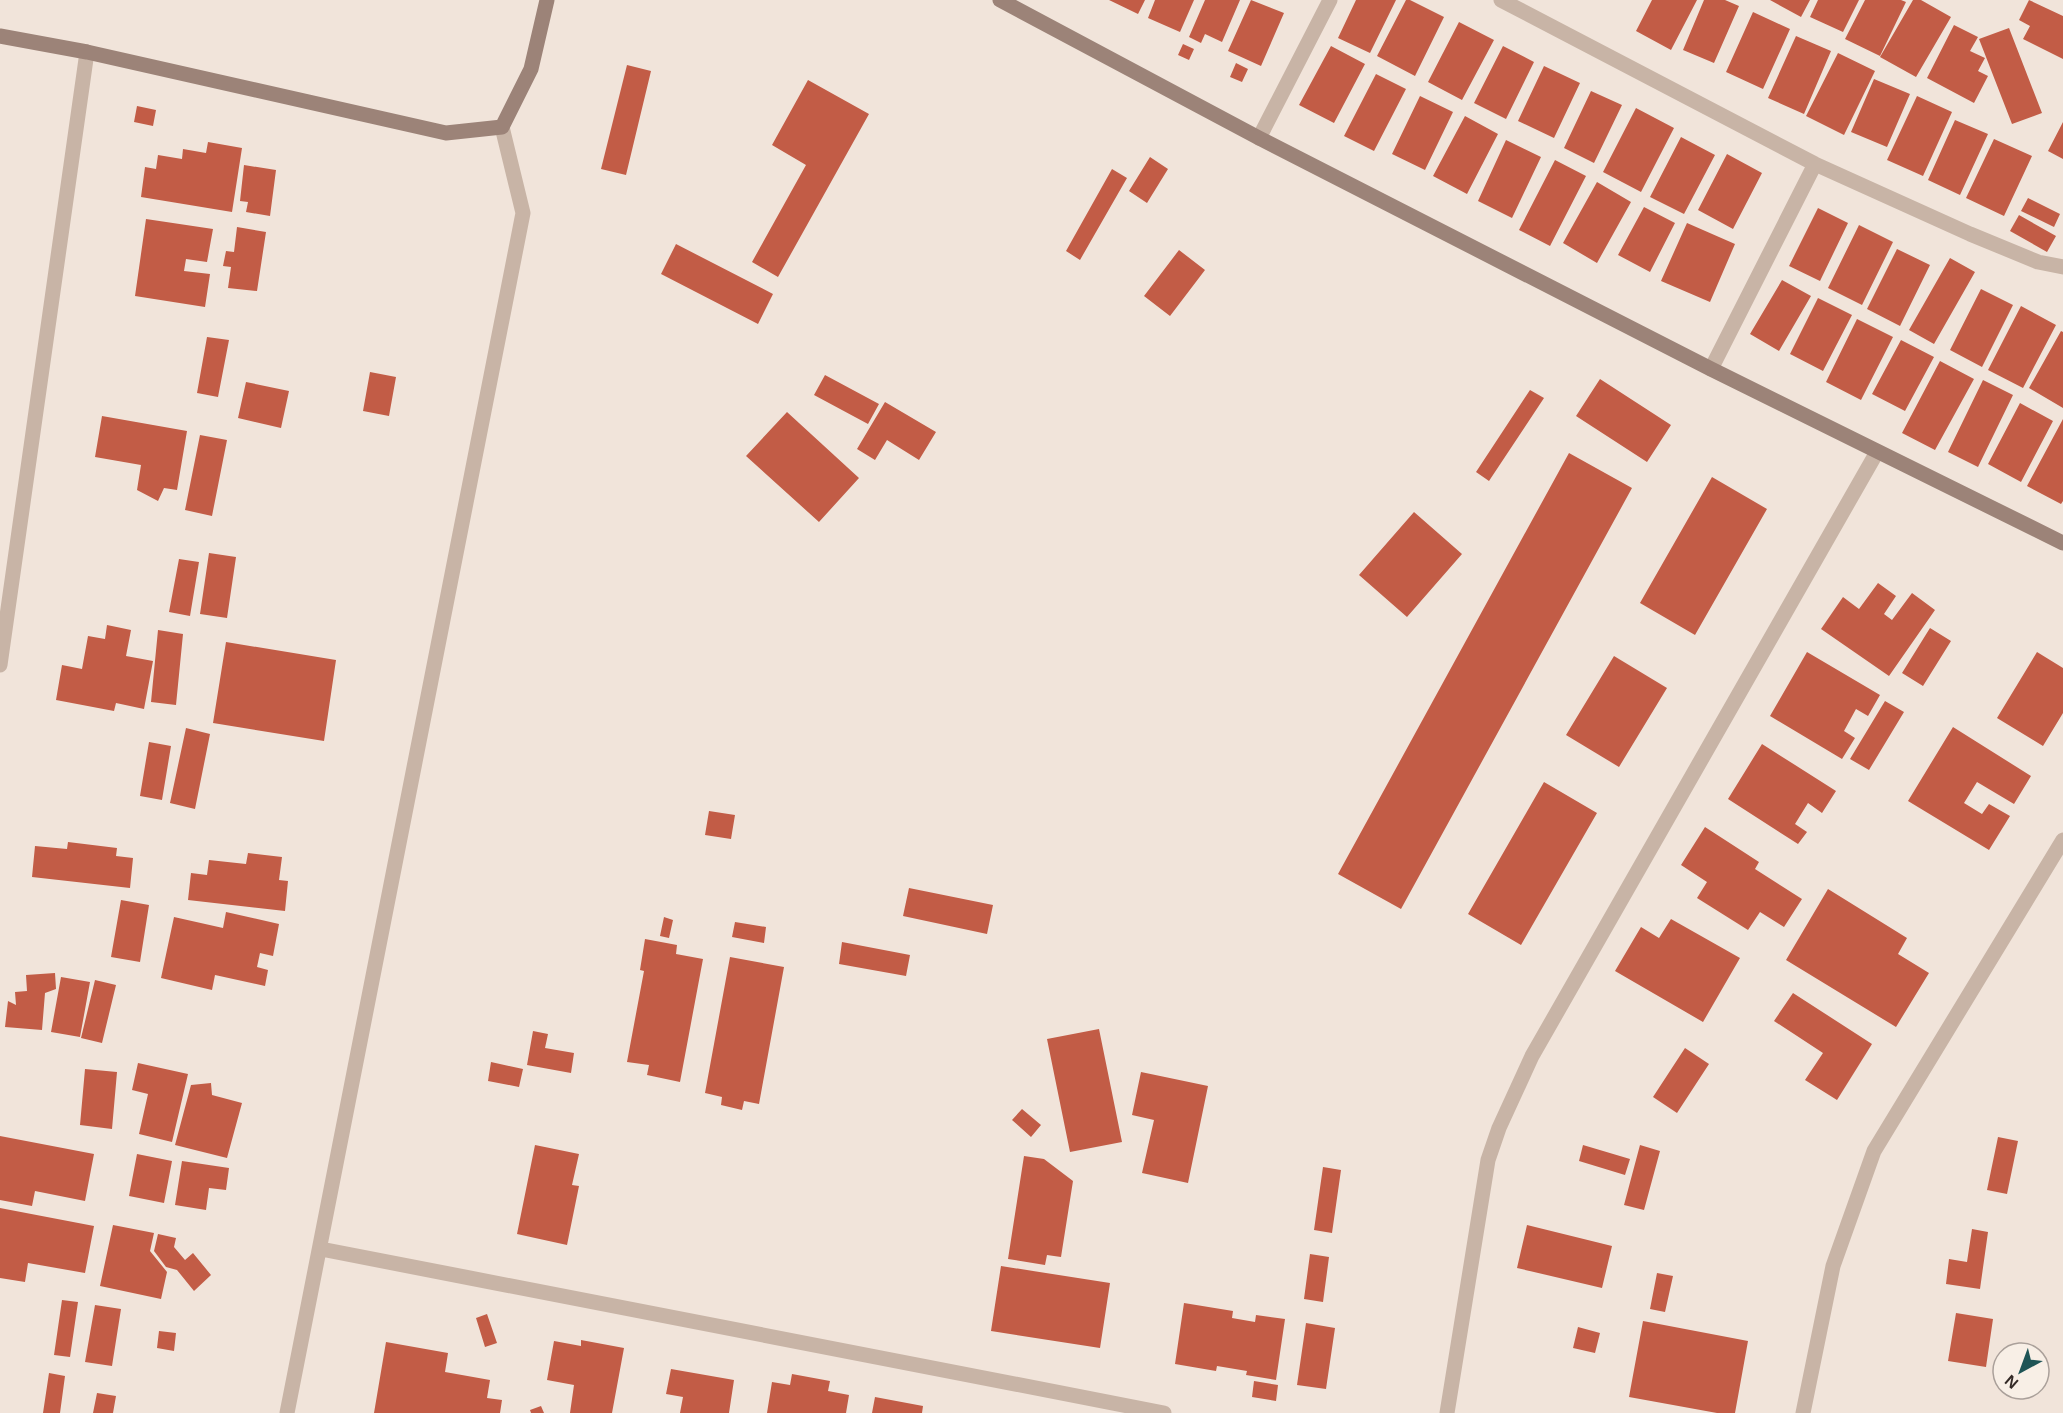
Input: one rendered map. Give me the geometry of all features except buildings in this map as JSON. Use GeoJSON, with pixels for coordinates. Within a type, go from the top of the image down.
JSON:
{"type":"FeatureCollection","features":[{"type":"Feature","properties":{"kind":"street"},"geometry":{"type":"LineString","coordinates":[[287,1413],[523,213],[502,127],[531,69],[547,0]]}},
{"type":"Feature","properties":{"kind":"street"},"geometry":{"type":"LineString","coordinates":[[1000,0],[1259,138],[1711,369],[2063,543]]}},
{"type":"Feature","properties":{"kind":"street"},"geometry":{"type":"LineString","coordinates":[[1259,138],[1330,0]]}},
{"type":"Feature","properties":{"kind":"street"},"geometry":{"type":"LineString","coordinates":[[1501,0],[1815,164],[1970,234],[2038,262],[2063,267]]}},
{"type":"Feature","properties":{"kind":"street"},"geometry":{"type":"LineString","coordinates":[[0,36],[87,52],[446,134],[502,127]]}},
{"type":"Feature","properties":{"kind":"street"},"geometry":{"type":"LineString","coordinates":[[0,665],[87,52]]}},
{"type":"Feature","properties":{"kind":"street"},"geometry":{"type":"LineString","coordinates":[[1711,369],[1815,164]]}},
{"type":"Feature","properties":{"kind":"street"},"geometry":{"type":"LineString","coordinates":[[1447,1413],[1488,1160],[1499,1128],[1532,1056],[1877,452]]}},
{"type":"Feature","properties":{"kind":"street"},"geometry":{"type":"LineString","coordinates":[[1803,1413],[1833,1266],[1874,1151],[2063,840]]}},
{"type":"Feature","properties":{"kind":"street"},"geometry":{"type":"LineString","coordinates":[[321,1249],[1096,1406],[1164,1413]]}}]}
